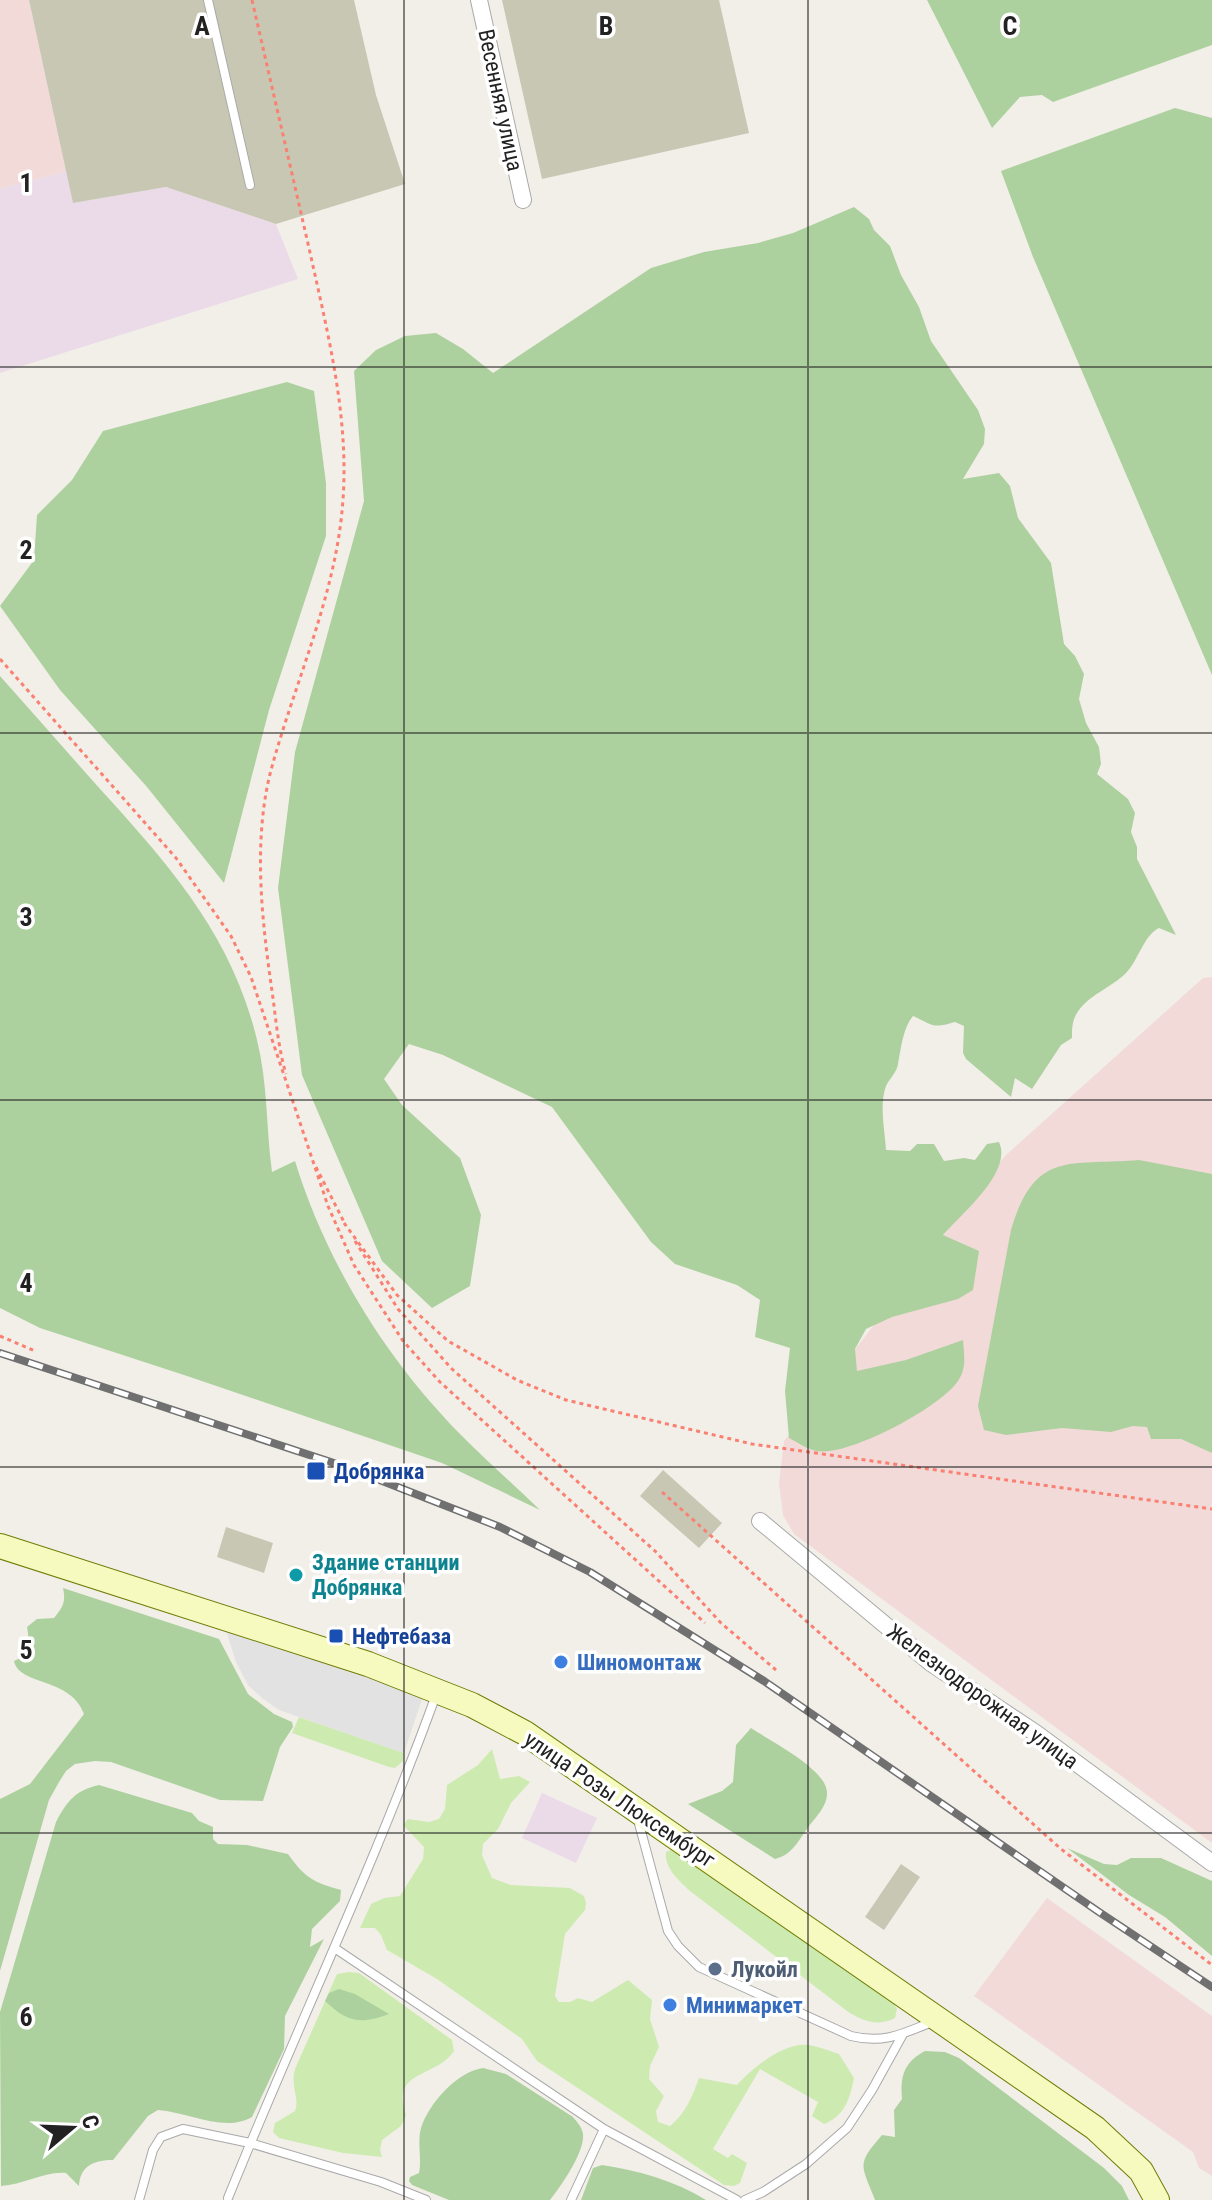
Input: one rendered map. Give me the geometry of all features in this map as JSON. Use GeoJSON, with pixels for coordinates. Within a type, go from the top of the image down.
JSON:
{"type":"FeatureCollection","features":[{"type":"Feature","properties":{"kind":"street","name":"Весенняя улица"},"geometry":{"type":"LineString","coordinates":[[479,0],[523,200]]}},
{"type":"Feature","properties":{"kind":"street","name":"Железнодорожная улица"},"geometry":{"type":"LineString","coordinates":[[760,1521],[931,1663],[1037,1734],[1212,1863]]}},
{"type":"Feature","properties":{"kind":"street","name":"улица Розы Люксембург"},"geometry":{"type":"LineString","coordinates":[[0,1546],[353,1660],[472,1705],[525,1733],[1104,2136],[1141,2171],[1157,2200]]}},
{"type":"Feature","properties":{"kind":"lane"},"geometry":{"type":"LineString","coordinates":[[208,0],[250,185]]}},
{"type":"Feature","properties":{"kind":"lane"},"geometry":{"type":"LineString","coordinates":[[228,2198],[336,1949],[403,1787],[438,1691]]}},
{"type":"Feature","properties":{"kind":"lane"},"geometry":{"type":"LineString","coordinates":[[634,1808],[668,1931],[687,1957],[699,1967],[851,2036],[871,2041],[940,2019]]}},
{"type":"Feature","properties":{"kind":"lane"},"geometry":{"type":"LineString","coordinates":[[336,1949],[604,2129],[737,2200]]}},
{"type":"Feature","properties":{"kind":"lane"},"geometry":{"type":"LineString","coordinates":[[745,2200],[806,2164],[847,2128],[903,2033]]}},
{"type":"Feature","properties":{"kind":"lane"},"geometry":{"type":"LineString","coordinates":[[139,2200],[153,2150],[161,2137],[183,2129],[250,2143],[381,2182],[426,2200]]}},
{"type":"Feature","properties":{"kind":"lane"},"geometry":{"type":"LineString","coordinates":[[571,2200],[604,2129]]}},
{"type":"Feature","properties":{"kind":"path"},"geometry":{"type":"LineString","coordinates":[[252,0],[328,334],[344,452],[343,500],[335,552],[315,631],[270,776],[261,840],[264,939],[277,1033],[294,1109]]}},
{"type":"Feature","properties":{"kind":"path"},"geometry":{"type":"LineString","coordinates":[[0,659],[140,815],[206,897],[231,936],[251,977],[328,1206],[354,1265],[403,1341],[451,1392],[705,1623]]}},
{"type":"Feature","properties":{"kind":"path"},"geometry":{"type":"LineString","coordinates":[[302,1134],[344,1223],[398,1309],[442,1358],[655,1551],[721,1623],[776,1670]]}},
{"type":"Feature","properties":{"kind":"path"},"geometry":{"type":"LineString","coordinates":[[344,1223],[380,1275],[431,1327],[471,1355],[517,1380],[566,1400],[752,1444],[1212,1509]]}},
{"type":"Feature","properties":{"kind":"path"},"geometry":{"type":"LineString","coordinates":[[0,1336],[35,1351]]}},
{"type":"Feature","properties":{"kind":"path"},"geometry":{"type":"LineString","coordinates":[[662,1492],[1061,1849],[1212,1965]]}},
{"type":"Feature","properties":{"kind":"shaded area"},"geometry":{"type":"Polygon","coordinates":[[[0,0],[29,0],[67,171],[0,189],[0,0]]]}},
{"type":"Feature","properties":{"kind":"shaded area"},"geometry":{"type":"Polygon","coordinates":[[[29,0],[354,0],[376,95],[405,184],[276,224],[166,187],[73,203],[29,0]]]}},
{"type":"Feature","properties":{"kind":"shaded area"},"geometry":{"type":"Polygon","coordinates":[[[502,0],[719,0],[749,133],[542,179],[502,0]]]}},
{"type":"Feature","properties":{"kind":"shaded area"},"geometry":{"type":"Polygon","coordinates":[[[67,171],[73,203],[166,187],[276,224],[298,279],[0,373],[0,189],[67,171]]]}},
{"type":"Feature","properties":{"kind":"shaded area"},"geometry":{"type":"Polygon","coordinates":[[[1212,977],[1212,1843],[794,1534],[783,1515],[779,1483],[784,1441],[1005,1156],[1203,978],[1212,977]]]}},
{"type":"Feature","properties":{"kind":"shaded area"},"geometry":{"type":"Polygon","coordinates":[[[663,1470],[722,1523],[699,1548],[640,1496],[663,1470]]]}},
{"type":"Feature","properties":{"kind":"shaded area"},"geometry":{"type":"Polygon","coordinates":[[[226,1527],[273,1543],[264,1573],[217,1557],[226,1527]]]}},
{"type":"Feature","properties":{"kind":"shaded area"},"geometry":{"type":"Polygon","coordinates":[[[226,1630],[423,1696],[404,1753],[279,1710],[248,1685],[236,1662],[226,1630]]]}},
{"type":"Feature","properties":{"kind":"shaded area"},"geometry":{"type":"Polygon","coordinates":[[[542,1793],[597,1818],[576,1863],[522,1838],[542,1793]]]}},
{"type":"Feature","properties":{"kind":"shaded area"},"geometry":{"type":"Polygon","coordinates":[[[901,1864],[920,1877],[884,1930],[865,1917],[901,1864]]]}},
{"type":"Feature","properties":{"kind":"shaded area"},"geometry":{"type":"Polygon","coordinates":[[[1047,1898],[1212,2016],[1212,2176],[1199,2168],[1193,2152],[974,1996],[1047,1898]]]}},
{"type":"Feature","properties":{"kind":"green space"},"geometry":{"type":"Polygon","coordinates":[[[927,0],[1212,0],[1212,45],[1053,102],[1042,95],[1020,97],[992,128],[927,0]]]}},
{"type":"Feature","properties":{"kind":"green space"},"geometry":{"type":"Polygon","coordinates":[[[1175,108],[1212,118],[1212,675],[1033,257],[1001,171],[1175,108]]]}},
{"type":"Feature","properties":{"kind":"green space"},"geometry":{"type":"Polygon","coordinates":[[[854,207],[869,219],[874,230],[890,246],[901,275],[919,307],[931,341],[978,410],[985,429],[984,444],[963,479],[999,473],[1010,486],[1018,518],[1051,563],[1064,644],[1075,656],[1084,674],[1079,699],[1086,723],[1099,747],[1101,764],[1097,774],[1128,799],[1135,813],[1131,832],[1137,847],[1137,859],[1176,935],[1159,928],[1154,931],[1126,973],[1093,996],[1077,1013],[1072,1038],[1061,1045],[1032,1089],[1015,1078],[1011,1097],[966,1059],[963,1053],[964,1026],[955,1022],[933,1025],[913,1016],[903,1038],[897,1067],[884,1093],[886,1150],[910,1151],[917,1144],[934,1144],[944,1161],[975,1160],[987,1144],[999,1142],[1001,1154],[999,1166],[983,1192],[943,1235],[979,1251],[973,1290],[958,1299],[892,1317],[866,1329],[855,1349],[857,1371],[906,1360],[963,1340],[964,1366],[958,1381],[948,1392],[914,1416],[850,1446],[817,1451],[789,1438],[785,1391],[790,1348],[755,1337],[760,1300],[737,1285],[675,1264],[651,1242],[552,1107],[443,1055],[409,1044],[384,1079],[402,1105],[460,1158],[481,1215],[470,1286],[432,1308],[382,1261],[302,1075],[278,888],[295,752],[364,501],[354,371],[376,350],[405,336],[436,333],[463,349],[493,373],[651,268],[704,252],[758,243],[793,233],[854,207]]]}},
{"type":"Feature","properties":{"kind":"green space"},"geometry":{"type":"Polygon","coordinates":[[[287,382],[314,391],[326,483],[326,536],[269,710],[224,883],[147,787],[60,690],[0,606],[34,560],[37,515],[72,480],[103,431],[287,382]]]}},
{"type":"Feature","properties":{"kind":"green space"},"geometry":{"type":"Polygon","coordinates":[[[0,676],[151,847],[215,935],[246,1003],[257,1040],[272,1172],[295,1161],[323,1236],[384,1342],[434,1406],[540,1510],[442,1463],[40,1328],[0,1308],[0,676]]]}},
{"type":"Feature","properties":{"kind":"green space"},"geometry":{"type":"Polygon","coordinates":[[[1139,1160],[1212,1174],[1212,1453],[1181,1439],[1151,1439],[1147,1427],[1133,1426],[1111,1432],[1062,1428],[1006,1435],[984,1430],[978,1406],[1011,1230],[1031,1186],[1058,1167],[1075,1163],[1139,1160]]]}},
{"type":"Feature","properties":{"kind":"green space"},"geometry":{"type":"Polygon","coordinates":[[[63,1588],[219,1639],[248,1694],[274,1714],[292,1722],[293,1727],[280,1747],[263,1801],[220,1800],[111,1762],[75,1764],[66,1771],[49,1800],[0,1971],[0,1799],[30,1784],[84,1714],[68,1694],[25,1675],[14,1661],[28,1647],[27,1627],[37,1619],[54,1618],[60,1611],[64,1601],[63,1588]]]}},
{"type":"Feature","properties":{"kind":"green space"},"geometry":{"type":"Polygon","coordinates":[[[299,1717],[404,1753],[403,1761],[395,1768],[389,1767],[292,1733],[299,1717]]]}},
{"type":"Feature","properties":{"kind":"green space"},"geometry":{"type":"Polygon","coordinates":[[[751,1728],[809,1766],[819,1775],[827,1794],[821,1811],[795,1846],[775,1859],[688,1804],[722,1791],[733,1782],[736,1745],[751,1728]]]}},
{"type":"Feature","properties":{"kind":"green space"},"geometry":{"type":"Polygon","coordinates":[[[492,1749],[500,1779],[519,1776],[530,1782],[511,1803],[498,1829],[483,1844],[482,1855],[492,1878],[511,1885],[570,1888],[584,1896],[585,1910],[565,1934],[555,1996],[559,2002],[578,1998],[592,2002],[628,1980],[652,2000],[650,2019],[659,2047],[650,2066],[649,2079],[664,2096],[656,2111],[658,2122],[670,2126],[676,2121],[688,2104],[699,2078],[737,2085],[769,2058],[799,2045],[839,2054],[854,2078],[848,2099],[837,2116],[824,2124],[812,2116],[818,2102],[760,2069],[713,2149],[728,2158],[732,2154],[747,2163],[740,2183],[724,2185],[537,2061],[522,2039],[437,1979],[387,1950],[375,1928],[360,1928],[371,1904],[400,1896],[423,1859],[424,1847],[403,1825],[408,1819],[429,1822],[439,1819],[445,1809],[447,1785],[478,1765],[492,1749]]]}},
{"type":"Feature","properties":{"kind":"green space"},"geometry":{"type":"Polygon","coordinates":[[[99,1785],[192,1813],[199,1821],[213,1827],[213,1839],[218,1844],[247,1845],[288,1854],[310,1878],[341,1890],[340,1901],[312,1929],[310,1947],[324,1939],[285,2016],[284,2049],[252,2117],[230,2123],[158,2110],[148,2116],[113,2160],[100,2161],[85,2169],[79,2186],[66,2173],[58,2173],[1,2186],[0,2012],[56,1822],[73,1798],[99,1785]]]}},
{"type":"Feature","properties":{"kind":"green space"},"geometry":{"type":"Polygon","coordinates":[[[1067,1848],[1104,1864],[1117,1865],[1131,1858],[1161,1858],[1212,1881],[1212,1956],[1165,1917],[1129,1895],[1067,1848]]]}},
{"type":"Feature","properties":{"kind":"green space"},"geometry":{"type":"Polygon","coordinates":[[[671,1850],[893,2002],[897,2009],[895,2018],[870,2022],[847,2011],[690,1891],[667,1863],[666,1852],[671,1850]]]}},
{"type":"Feature","properties":{"kind":"green space"},"geometry":{"type":"Polygon","coordinates":[[[359,1973],[452,2040],[454,2051],[446,2060],[409,2082],[403,2100],[406,2115],[401,2126],[382,2140],[382,2157],[343,2153],[279,2138],[273,2132],[275,2123],[295,2111],[295,2069],[337,1974],[359,1973]]]}},
{"type":"Feature","properties":{"kind":"green space"},"geometry":{"type":"Polygon","coordinates":[[[339,1989],[355,1994],[389,2014],[370,2020],[347,2017],[325,2001],[329,1993],[339,1989]]]}},
{"type":"Feature","properties":{"kind":"green space"},"geometry":{"type":"Polygon","coordinates":[[[925,2051],[945,2052],[959,2058],[1104,2168],[1122,2186],[1129,2200],[875,2200],[864,2172],[865,2159],[882,2135],[895,2137],[894,2110],[902,2099],[905,2070],[912,2060],[925,2051]]]}},
{"type":"Feature","properties":{"kind":"green space"},"geometry":{"type":"Polygon","coordinates":[[[483,2068],[506,2074],[573,2117],[580,2127],[583,2141],[580,2150],[550,2200],[449,2200],[409,2181],[410,2177],[419,2173],[420,2133],[431,2108],[464,2075],[483,2068]]]}},
{"type":"Feature","properties":{"kind":"green space"},"geometry":{"type":"Polygon","coordinates":[[[602,2165],[656,2177],[706,2200],[581,2200],[593,2168],[602,2165]]]}},
{"type":"Feature","properties":{"kind":"railway"},"geometry":{"type":"LineString","coordinates":[[0,1353],[349,1468],[500,1527],[590,1572],[764,1681],[1212,1987]]}},
{"type":"Feature","properties":{"kind":"place","name":"Добрянка"},"geometry":{"type":"Point","coordinates":[316,1471]}},
{"type":"Feature","properties":{"kind":"place","name":"Здание станции Добрянка"},"geometry":{"type":"Point","coordinates":[296,1575]}},
{"type":"Feature","properties":{"kind":"place","name":"Нефтебаза"},"geometry":{"type":"Point","coordinates":[336,1636]}},
{"type":"Feature","properties":{"kind":"place","name":"Шинoмонтаж"},"geometry":{"type":"Point","coordinates":[561,1662]}},
{"type":"Feature","properties":{"kind":"place","name":"Лукойл"},"geometry":{"type":"Point","coordinates":[715,1969]}},
{"type":"Feature","properties":{"kind":"place","name":"Минимаркет"},"geometry":{"type":"Point","coordinates":[670,2005]}}]}
